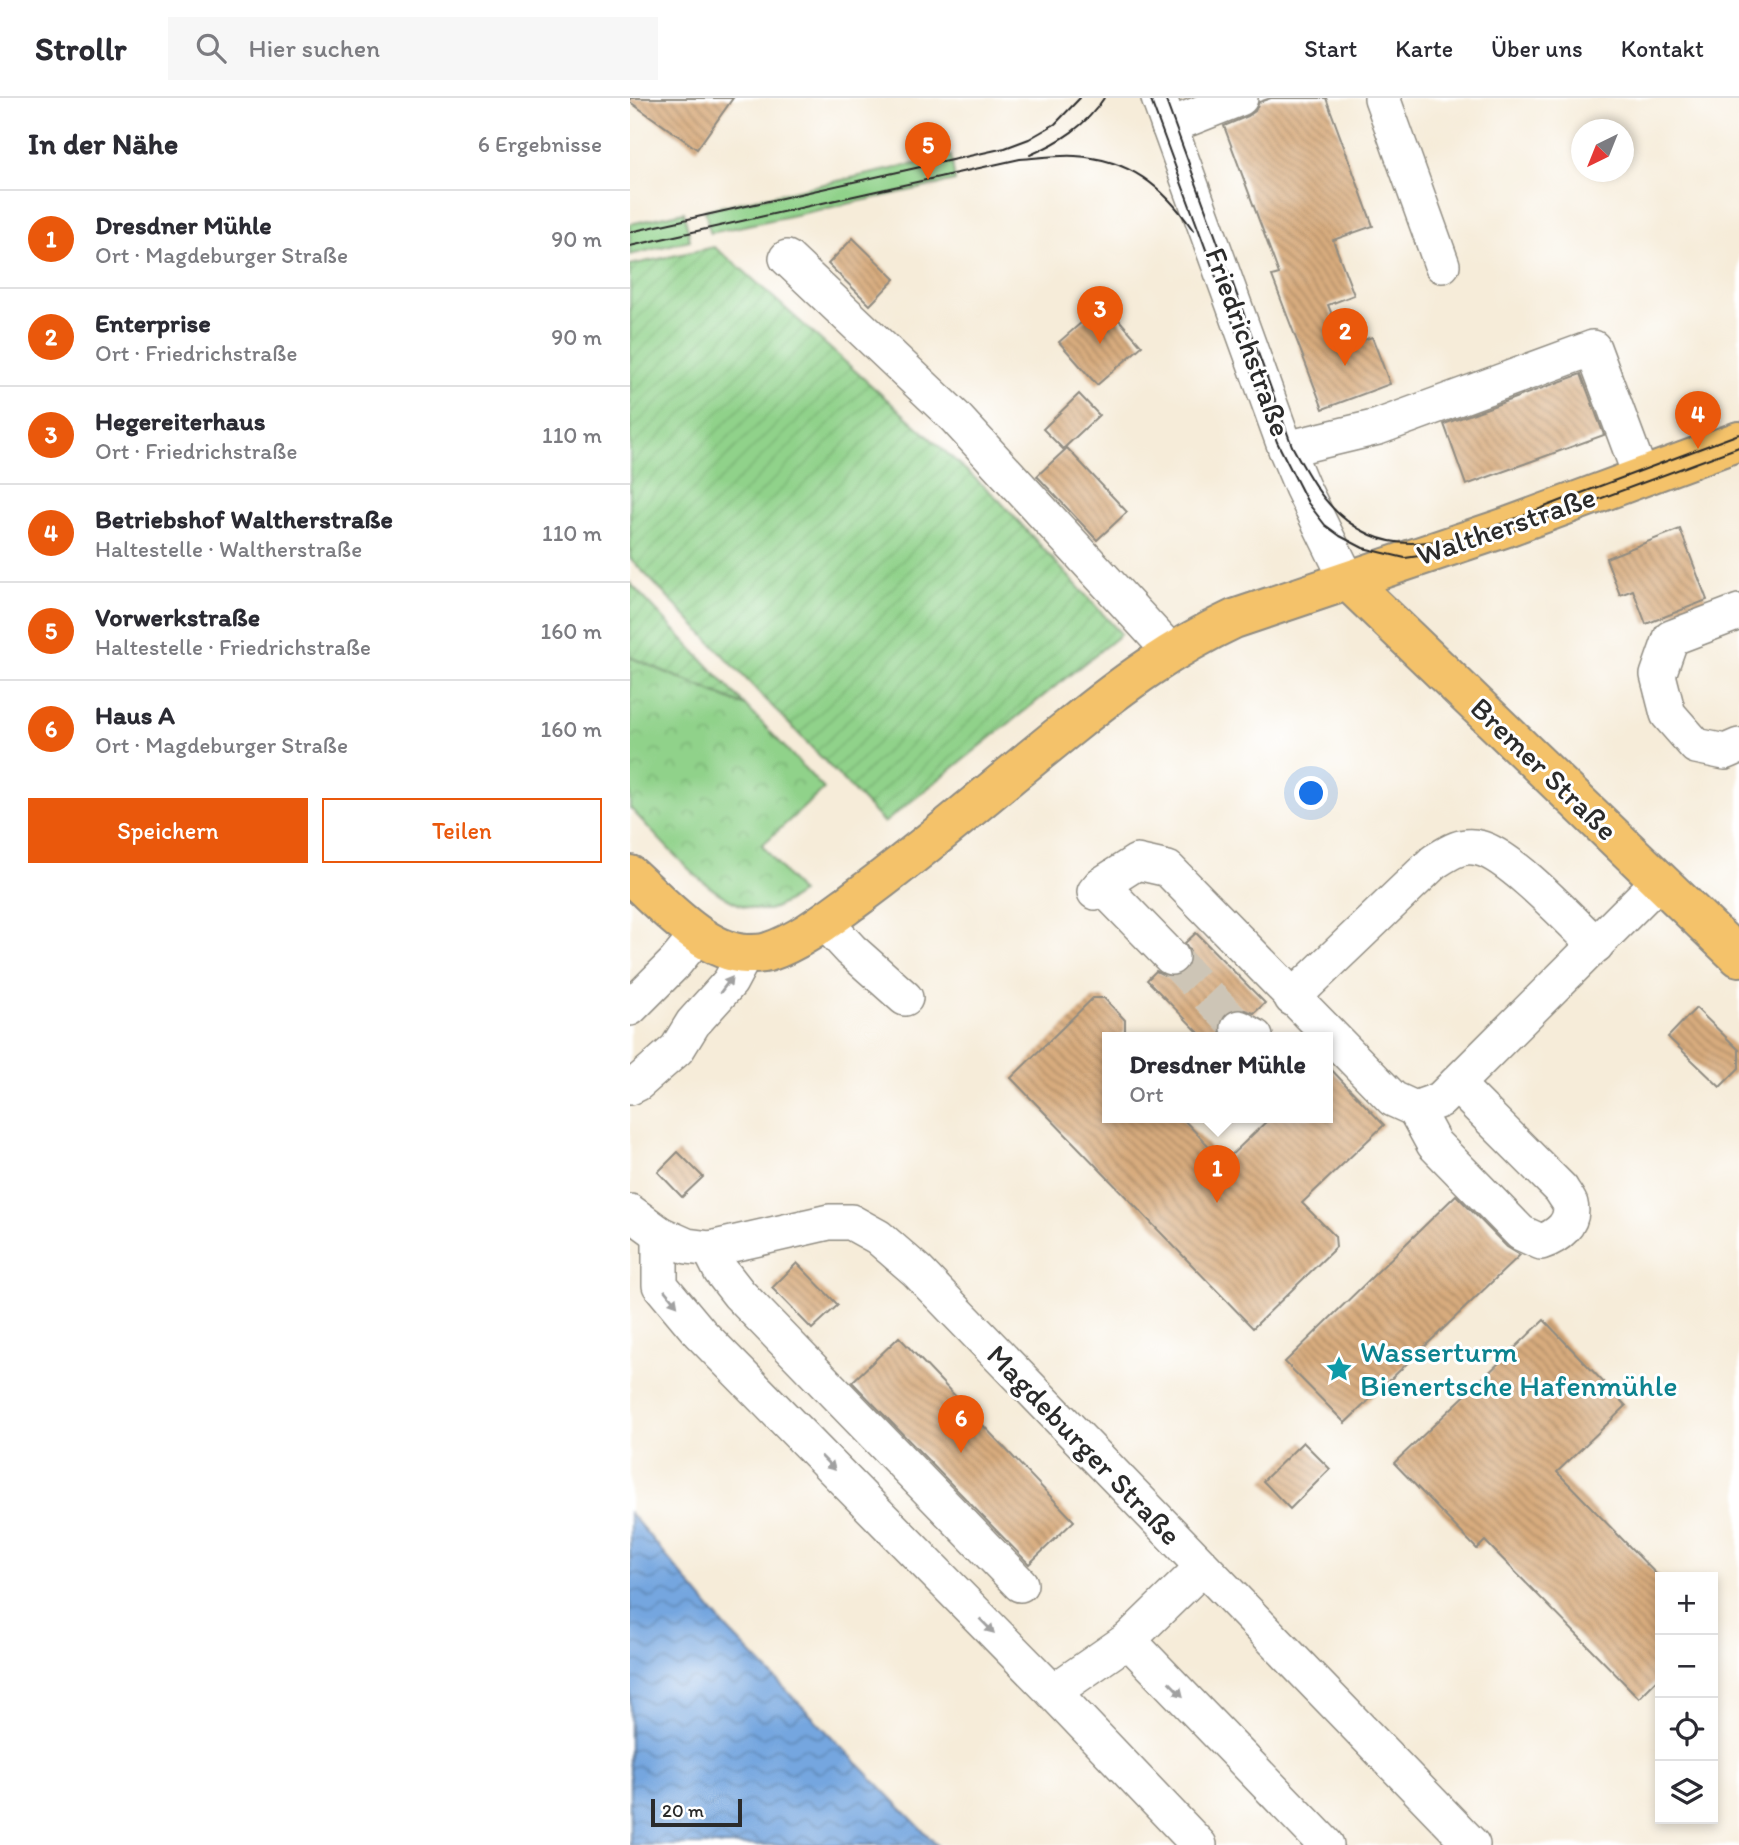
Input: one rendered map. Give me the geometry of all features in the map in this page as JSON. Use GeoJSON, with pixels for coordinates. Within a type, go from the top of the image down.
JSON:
{"type":"FeatureCollection","features":[{"type":"Feature","properties":{"kind":"main road","name":"Waltherstraße"},"geometry":{"type":"LineString","coordinates":[[745,954],[767,953],[793,941],[883,879],[1071,726],[1170,651],[1234,619],[1504,528],[1739,441]]}},
{"type":"Feature","properties":{"kind":"main road","name":"Bremer Straße"},"geometry":{"type":"LineString","coordinates":[[1348,581],[1739,957]]}},
{"type":"Feature","properties":{"kind":"main road"},"geometry":{"type":"LineString","coordinates":[[630,875],[698,935],[721,948],[745,954]]}},
{"type":"Feature","properties":{"kind":"street"},"geometry":{"type":"LineString","coordinates":[[1164,112],[1240,98]]}},
{"type":"Feature","properties":{"kind":"street"},"geometry":{"type":"LineString","coordinates":[[1382,98],[1442,265]]}},
{"type":"Feature","properties":{"kind":"street","name":"Friedrichstraße"},"geometry":{"type":"LineString","coordinates":[[1164,112],[1286,449],[1348,581]]}},
{"type":"Feature","properties":{"kind":"street"},"geometry":{"type":"LineString","coordinates":[[787,258],[955,417],[1170,651]]}},
{"type":"Feature","properties":{"kind":"street"},"geometry":{"type":"LineString","coordinates":[[1286,449],[1378,427],[1593,348],[1641,477]]}},
{"type":"Feature","properties":{"kind":"street"},"geometry":{"type":"LineString","coordinates":[[1739,612],[1671,638],[1658,675],[1668,714],[1696,746],[1725,752],[1739,746]]}},
{"type":"Feature","properties":{"kind":"street"},"geometry":{"type":"LineString","coordinates":[[1292,998],[1434,862],[1455,848],[1479,847],[1508,862],[1597,945]]}},
{"type":"Feature","properties":{"kind":"street"},"geometry":{"type":"LineString","coordinates":[[1171,957],[1098,888],[1137,862],[1168,869],[1322,1032]]}},
{"type":"Feature","properties":{"kind":"street"},"geometry":{"type":"LineString","coordinates":[[1415,1109],[1440,1100],[1660,880]]}},
{"type":"Feature","properties":{"kind":"street"},"geometry":{"type":"LineString","coordinates":[[824,921],[851,950],[905,998]]}},
{"type":"Feature","properties":{"kind":"street"},"geometry":{"type":"LineString","coordinates":[[630,1008],[675,963],[698,935]]}},
{"type":"Feature","properties":{"kind":"street"},"geometry":{"type":"LineString","coordinates":[[630,1087],[677,1049],[693,1023],[730,982],[745,954]]}},
{"type":"Feature","properties":{"kind":"street"},"geometry":{"type":"LineString","coordinates":[[630,1070],[667,1038],[693,1023]]}},
{"type":"Feature","properties":{"kind":"street"},"geometry":{"type":"LineString","coordinates":[[1333,1043],[1393,1099],[1415,1109],[1434,1144],[1521,1233],[1541,1242],[1556,1237],[1567,1224],[1570,1206],[1561,1189],[1456,1084]]}},
{"type":"Feature","properties":{"kind":"street","name":"Magdeburger Straße"},"geometry":{"type":"LineString","coordinates":[[630,1212],[660,1234],[687,1246],[710,1249],[829,1222],[851,1222],[878,1237],[917,1271],[1472,1845]]}},
{"type":"Feature","properties":{"kind":"street"},"geometry":{"type":"LineString","coordinates":[[660,1234],[660,1285],[700,1333],[1053,1692],[1199,1845]]}},
{"type":"Feature","properties":{"kind":"street"},"geometry":{"type":"LineString","coordinates":[[710,1249],[721,1271],[739,1294],[1020,1584]]}},
{"type":"Feature","properties":{"kind":"street"},"geometry":{"type":"LineString","coordinates":[[1053,1692],[1128,1640],[1202,1568]]}},
{"type":"Feature","properties":{"kind":"street"},"geometry":{"type":"LineString","coordinates":[[1128,1640],[1326,1845]]}},
{"type":"Feature","properties":{"kind":"green space"},"geometry":{"type":"Polygon","coordinates":[[[951,156],[955,181],[710,233],[705,210],[951,156]]]}},
{"type":"Feature","properties":{"kind":"green space"},"geometry":{"type":"Polygon","coordinates":[[[684,212],[690,240],[630,255],[630,224],[684,212]]]}},
{"type":"Feature","properties":{"kind":"green space"},"geometry":{"type":"Polygon","coordinates":[[[714,247],[998,499],[1121,634],[884,823],[630,558],[630,265],[714,247]]]}},
{"type":"Feature","properties":{"kind":"green space"},"geometry":{"type":"Polygon","coordinates":[[[630,583],[746,706],[630,657],[630,583]]]}},
{"type":"Feature","properties":{"kind":"green space"},"geometry":{"type":"Polygon","coordinates":[[[630,657],[746,706],[824,789],[762,845],[801,893],[780,906],[767,910],[748,908],[729,900],[692,872],[630,808],[630,657]]]}},
{"type":"Feature","properties":{"kind":"water"},"geometry":{"type":"Polygon","coordinates":[[[630,1513],[727,1629],[937,1845],[630,1845],[630,1513]]]}},
{"type":"Feature","properties":{"kind":"building"},"geometry":{"type":"Polygon","coordinates":[[[630,98],[733,98],[697,149],[630,102],[630,98]]]}},
{"type":"Feature","properties":{"kind":"building"},"geometry":{"type":"Polygon","coordinates":[[[1271,98],[1326,98],[1373,226],[1333,240],[1354,295],[1328,305],[1345,347],[1372,337],[1390,384],[1323,409],[1272,276],[1279,274],[1224,126],[1248,116],[1255,111],[1259,102],[1271,98]]]}},
{"type":"Feature","properties":{"kind":"building"},"geometry":{"type":"Polygon","coordinates":[[[853,238],[895,279],[870,305],[828,264],[853,238]]]}},
{"type":"Feature","properties":{"kind":"building"},"geometry":{"type":"Polygon","coordinates":[[[1104,303],[1142,346],[1097,385],[1059,342],[1104,303]]]}},
{"type":"Feature","properties":{"kind":"building"},"geometry":{"type":"Polygon","coordinates":[[[1581,374],[1604,435],[1466,485],[1444,424],[1581,374]]]}},
{"type":"Feature","properties":{"kind":"building"},"geometry":{"type":"Polygon","coordinates":[[[1079,394],[1099,415],[1063,449],[1043,429],[1079,394]]]}},
{"type":"Feature","properties":{"kind":"building"},"geometry":{"type":"Polygon","coordinates":[[[1067,448],[1127,512],[1097,540],[1037,476],[1067,448]]]}},
{"type":"Feature","properties":{"kind":"building"},"geometry":{"type":"Polygon","coordinates":[[[1680,529],[1707,600],[1646,624],[1633,590],[1620,595],[1606,558],[1680,529]]]}},
{"type":"Feature","properties":{"kind":"building"},"geometry":{"type":"Polygon","coordinates":[[[1196,933],[1265,1003],[1254,1013],[1239,1008],[1228,1011],[1221,1019],[1220,1032],[1198,1032],[1147,980],[1156,971],[1166,976],[1177,976],[1184,972],[1190,962],[1190,951],[1185,943],[1196,933]]]}},
{"type":"Feature","properties":{"kind":"building"},"geometry":{"type":"Polygon","coordinates":[[[1093,998],[1104,998],[1125,1020],[1125,1031],[1102,1032],[1102,1123],[1187,1123],[1224,1162],[1265,1123],[1333,1123],[1333,1071],[1384,1125],[1302,1203],[1335,1236],[1336,1247],[1253,1328],[1011,1078],[1093,998]]]}},
{"type":"Feature","properties":{"kind":"building"},"geometry":{"type":"Polygon","coordinates":[[[1696,1008],[1739,1050],[1739,1068],[1720,1087],[1668,1037],[1696,1008]]]}},
{"type":"Feature","properties":{"kind":"building"},"geometry":{"type":"Polygon","coordinates":[[[678,1152],[703,1177],[682,1197],[658,1172],[678,1152]]]}},
{"type":"Feature","properties":{"kind":"building"},"geometry":{"type":"Polygon","coordinates":[[[1456,1195],[1507,1247],[1520,1255],[1345,1423],[1285,1362],[1456,1195]]]}},
{"type":"Feature","properties":{"kind":"building"},"geometry":{"type":"Polygon","coordinates":[[[797,1263],[838,1305],[812,1329],[772,1288],[797,1263]]]}},
{"type":"Feature","properties":{"kind":"building"},"geometry":{"type":"Polygon","coordinates":[[[1544,1320],[1626,1406],[1557,1472],[1655,1573],[1655,1682],[1639,1698],[1485,1541],[1477,1549],[1394,1463],[1544,1320]]]}},
{"type":"Feature","properties":{"kind":"building"},"geometry":{"type":"Polygon","coordinates":[[[899,1337],[1074,1521],[1029,1564],[852,1382],[899,1337]]]}},
{"type":"Feature","properties":{"kind":"building"},"geometry":{"type":"Polygon","coordinates":[[[1303,1442],[1330,1469],[1290,1509],[1263,1481],[1303,1442]]]}},
{"type":"Feature","properties":{"kind":"tunnel"},"geometry":{"type":"LineString","coordinates":[[1171,957],[1239,1028]]}},
{"type":"Feature","properties":{"kind":"tram line"},"geometry":{"type":"LineString","coordinates":[[630,232],[1005,148],[1029,139],[1055,124],[1080,98]]}},
{"type":"Feature","properties":{"kind":"tram line"},"geometry":{"type":"LineString","coordinates":[[1030,155],[1072,132],[1104,98]]}},
{"type":"Feature","properties":{"kind":"tram line"},"geometry":{"type":"LineString","coordinates":[[1150,98],[1277,442],[1308,503],[1325,525],[1340,536],[1363,548],[1405,558],[1462,550],[1739,447]]}},
{"type":"Feature","properties":{"kind":"tram line"},"geometry":{"type":"LineString","coordinates":[[1165,98],[1292,446],[1324,498],[1357,528],[1378,538],[1399,542],[1428,542],[1462,536],[1512,520],[1739,434]]}},
{"type":"Feature","properties":{"kind":"tram line"},"geometry":{"type":"LineString","coordinates":[[630,246],[1020,159],[1061,156],[1094,158],[1128,169],[1170,200],[1193,230]]}},
{"type":"Feature","properties":{"kind":"place","name":"Vorwerkstraße"},"geometry":{"type":"Point","coordinates":[928,180]}},
{"type":"Feature","properties":{"kind":"place","name":"Hegereiterhaus"},"geometry":{"type":"Point","coordinates":[1100,344]}},
{"type":"Feature","properties":{"kind":"place","name":"Enterprise"},"geometry":{"type":"Point","coordinates":[1345,366]}},
{"type":"Feature","properties":{"kind":"place","name":"Betriebshof Waltherstraße"},"geometry":{"type":"Point","coordinates":[1698,449]}},
{"type":"Feature","properties":{"kind":"place","name":"Dresdner Mühle"},"geometry":{"type":"Point","coordinates":[1217,1203]}},
{"type":"Feature","properties":{"kind":"place","name":"Wasserturm Bienertsche Hafenmühle"},"geometry":{"type":"Point","coordinates":[1339,1369]}},
{"type":"Feature","properties":{"kind":"place","name":"Haus A"},"geometry":{"type":"Point","coordinates":[961,1453]}}]}
